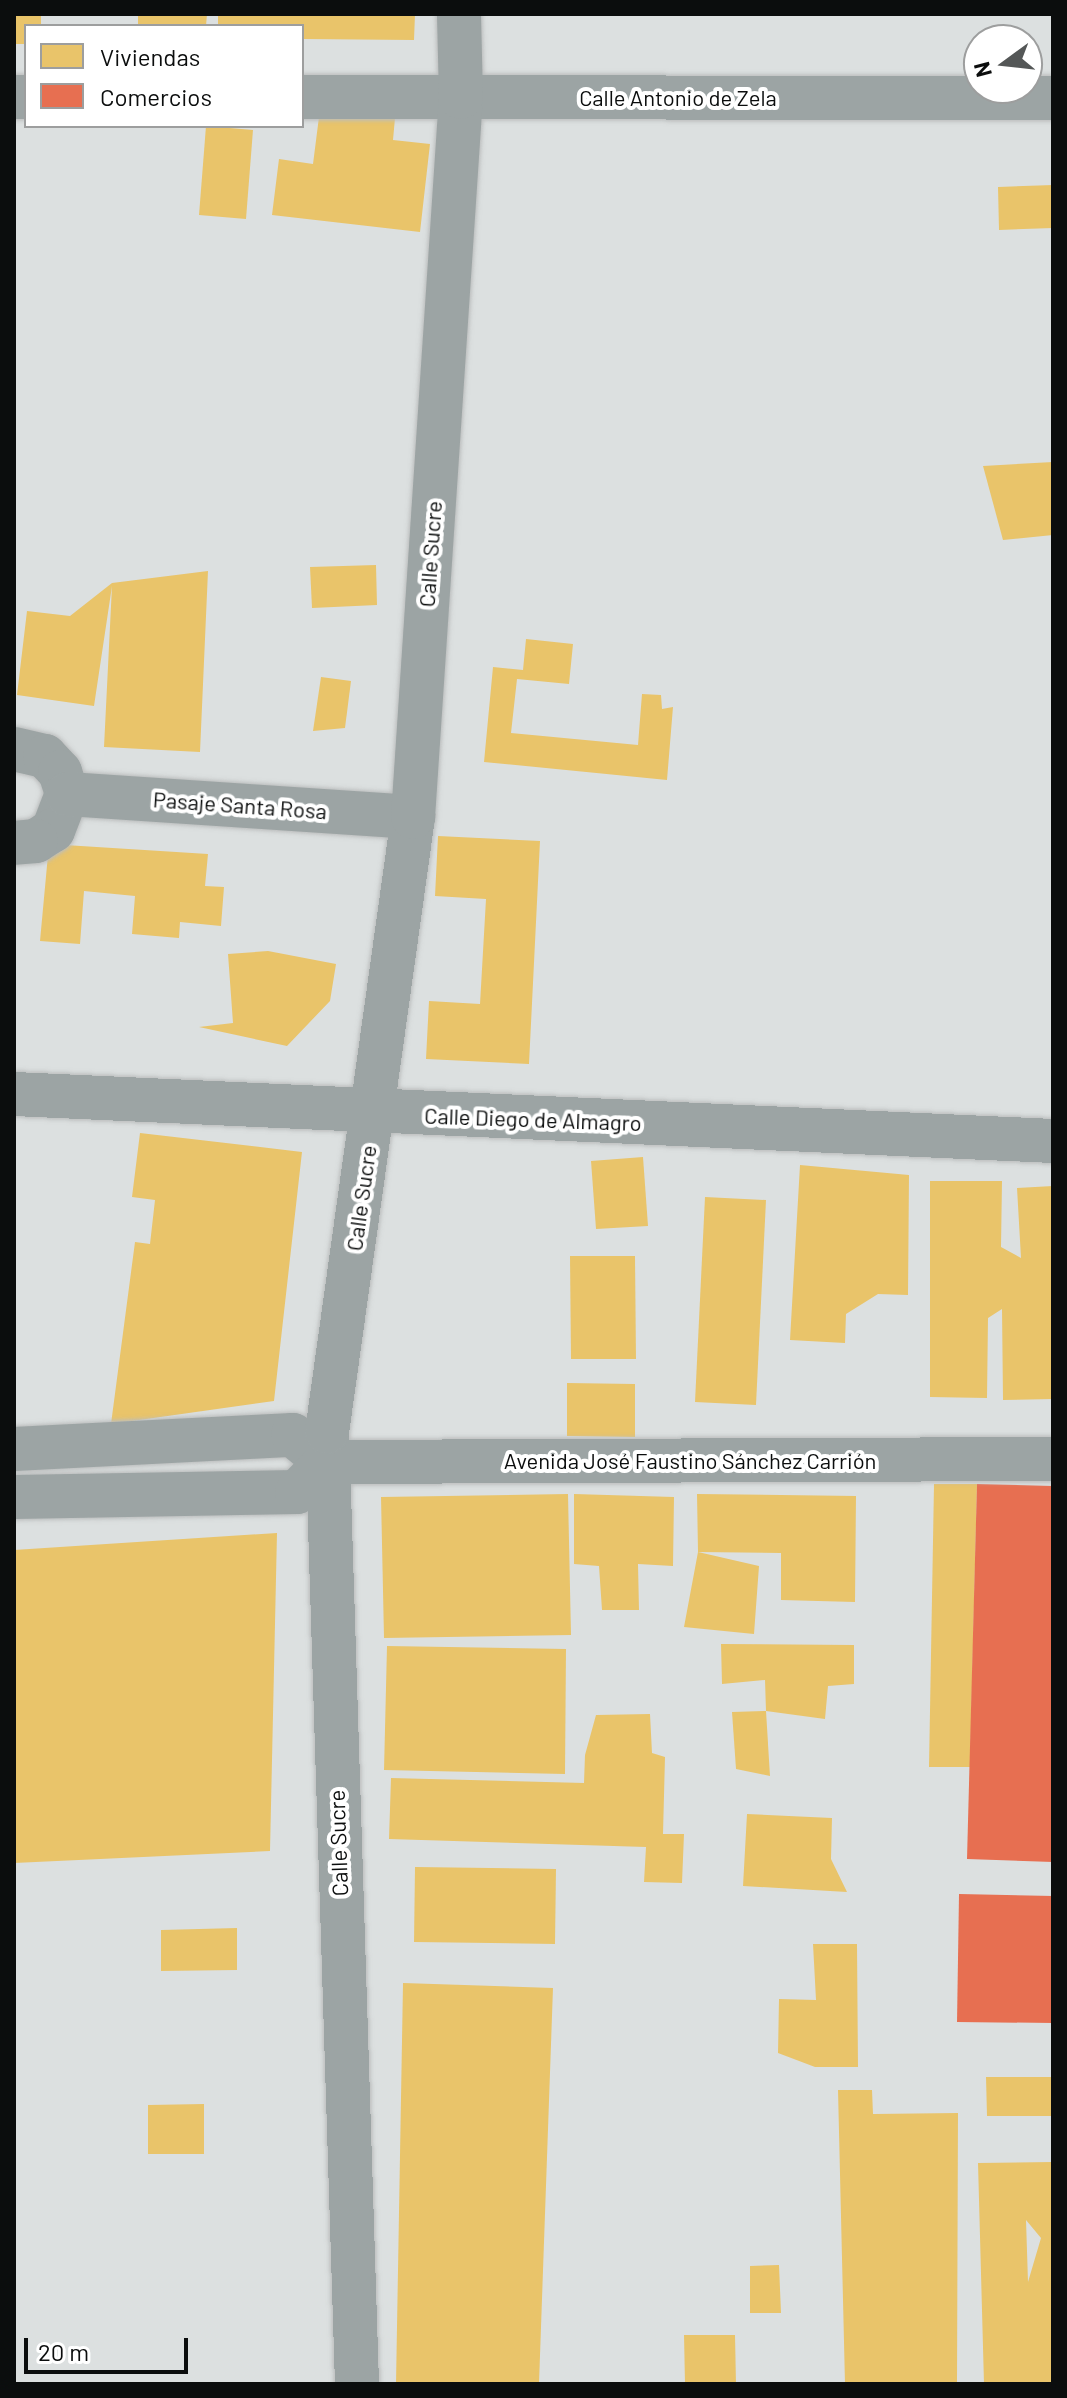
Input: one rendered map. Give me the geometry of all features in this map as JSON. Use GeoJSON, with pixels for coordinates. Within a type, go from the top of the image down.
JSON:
{"type":"FeatureCollection","features":[{"type":"Feature","properties":{"kind":"street","name":"Calle Sucre"},"geometry":{"type":"LineString","coordinates":[[357,2384],[326,1462],[413,817],[461,97],[459,14]]}},
{"type":"Feature","properties":{"kind":"street","name":"Calle Antonio de Zela"},"geometry":{"type":"LineString","coordinates":[[304,97],[1053,98]]}},
{"type":"Feature","properties":{"kind":"street"},"geometry":{"type":"LineString","coordinates":[[14,749],[45,756],[60,772],[67,794],[53,830],[36,841],[14,843]]}},
{"type":"Feature","properties":{"kind":"street","name":"Pasaje Santa Rosa"},"geometry":{"type":"LineString","coordinates":[[67,794],[413,817]]}},
{"type":"Feature","properties":{"kind":"street","name":"Calle Diego de Almagro"},"geometry":{"type":"LineString","coordinates":[[14,1094],[1053,1141]]}},
{"type":"Feature","properties":{"kind":"street"},"geometry":{"type":"LineString","coordinates":[[14,1449],[293,1435],[326,1462],[297,1492],[14,1497]]}},
{"type":"Feature","properties":{"kind":"street","name":"Avenida José Faustino Sánchez Carrión"},"geometry":{"type":"LineString","coordinates":[[326,1462],[1053,1459]]}},
{"type":"Feature","properties":{"kind":"building: Viviendas"},"geometry":{"type":"Polygon","coordinates":[[[14,14],[41,14],[41,24],[24,24],[24,44],[14,44],[14,14]]]}},
{"type":"Feature","properties":{"kind":"building: Viviendas"},"geometry":{"type":"Polygon","coordinates":[[[138,14],[207,14],[206,24],[138,24],[138,14]]]}},
{"type":"Feature","properties":{"kind":"building: Viviendas"},"geometry":{"type":"Polygon","coordinates":[[[218,14],[415,14],[414,40],[304,39],[304,24],[218,24],[218,14]]]}},
{"type":"Feature","properties":{"kind":"building: Viviendas"},"geometry":{"type":"Polygon","coordinates":[[[320,109],[395,118],[393,140],[430,144],[420,232],[272,215],[279,159],[313,164],[320,109]]]}},
{"type":"Feature","properties":{"kind":"building: Viviendas"},"geometry":{"type":"Polygon","coordinates":[[[206,128],[253,130],[246,219],[199,215],[206,128]]]}},
{"type":"Feature","properties":{"kind":"building: Viviendas"},"geometry":{"type":"Polygon","coordinates":[[[1053,185],[1053,228],[999,230],[998,187],[1053,185]]]}},
{"type":"Feature","properties":{"kind":"building: Viviendas"},"geometry":{"type":"Polygon","coordinates":[[[1053,462],[1053,535],[1003,540],[983,466],[1053,462]]]}},
{"type":"Feature","properties":{"kind":"building: Viviendas"},"geometry":{"type":"Polygon","coordinates":[[[376,565],[377,605],[312,608],[310,567],[376,565]]]}},
{"type":"Feature","properties":{"kind":"building: Viviendas"},"geometry":{"type":"Polygon","coordinates":[[[208,571],[200,752],[104,747],[112,586],[94,706],[17,695],[27,611],[70,616],[112,583],[208,571]]]}},
{"type":"Feature","properties":{"kind":"building: Viviendas"},"geometry":{"type":"Polygon","coordinates":[[[526,639],[573,644],[569,684],[517,679],[511,733],[638,745],[642,694],[661,695],[662,709],[673,707],[667,780],[484,762],[493,667],[523,670],[526,639]]]}},
{"type":"Feature","properties":{"kind":"building: Viviendas"},"geometry":{"type":"Polygon","coordinates":[[[321,677],[351,681],[345,728],[313,731],[321,677]]]}},
{"type":"Feature","properties":{"kind":"building: Viviendas"},"geometry":{"type":"Polygon","coordinates":[[[438,836],[540,841],[529,1064],[426,1059],[429,1001],[480,1004],[486,899],[435,896],[438,836]]]}},
{"type":"Feature","properties":{"kind":"building: Viviendas"},"geometry":{"type":"Polygon","coordinates":[[[49,844],[208,854],[205,886],[224,887],[221,926],[180,922],[179,938],[132,934],[135,896],[84,891],[80,944],[40,941],[49,844]]]}},
{"type":"Feature","properties":{"kind":"building: Viviendas"},"geometry":{"type":"Polygon","coordinates":[[[268,951],[336,964],[330,1001],[287,1046],[199,1027],[233,1023],[228,954],[268,951]]]}},
{"type":"Feature","properties":{"kind":"building: Viviendas"},"geometry":{"type":"Polygon","coordinates":[[[140,1133],[302,1152],[274,1401],[111,1424],[135,1242],[150,1244],[155,1200],[132,1197],[140,1133]]]}},
{"type":"Feature","properties":{"kind":"building: Viviendas"},"geometry":{"type":"Polygon","coordinates":[[[643,1157],[648,1226],[596,1229],[591,1161],[643,1157]]]}},
{"type":"Feature","properties":{"kind":"building: Viviendas"},"geometry":{"type":"Polygon","coordinates":[[[800,1165],[909,1175],[908,1295],[878,1294],[846,1314],[845,1343],[790,1340],[800,1165]]]}},
{"type":"Feature","properties":{"kind":"building: Viviendas"},"geometry":{"type":"Polygon","coordinates":[[[930,1181],[1002,1181],[1001,1247],[1021,1258],[1017,1188],[1053,1186],[1053,1399],[1003,1400],[1002,1309],[988,1318],[987,1398],[930,1397],[930,1181]]]}},
{"type":"Feature","properties":{"kind":"building: Viviendas"},"geometry":{"type":"Polygon","coordinates":[[[705,1197],[766,1200],[756,1405],[695,1402],[705,1197]]]}},
{"type":"Feature","properties":{"kind":"building: Viviendas"},"geometry":{"type":"Polygon","coordinates":[[[570,1256],[635,1256],[636,1359],[571,1359],[570,1256]]]}},
{"type":"Feature","properties":{"kind":"building: Viviendas"},"geometry":{"type":"Polygon","coordinates":[[[567,1383],[635,1384],[635,1437],[567,1436],[567,1383]]]}},
{"type":"Feature","properties":{"kind":"building: Viviendas"},"geometry":{"type":"Polygon","coordinates":[[[934,1484],[977,1484],[970,1767],[929,1767],[934,1484]]]}},
{"type":"Feature","properties":{"kind":"building: Viviendas"},"geometry":{"type":"Polygon","coordinates":[[[568,1494],[571,1635],[384,1638],[381,1497],[568,1494]]]}},
{"type":"Feature","properties":{"kind":"building: Viviendas"},"geometry":{"type":"Polygon","coordinates":[[[574,1494],[674,1497],[673,1566],[638,1564],[639,1610],[602,1610],[599,1566],[574,1564],[574,1494]]]}},
{"type":"Feature","properties":{"kind":"building: Viviendas"},"geometry":{"type":"Polygon","coordinates":[[[697,1494],[856,1496],[855,1602],[781,1600],[781,1553],[698,1552],[697,1494]]]}},
{"type":"Feature","properties":{"kind":"building: Viviendas"},"geometry":{"type":"Polygon","coordinates":[[[277,1533],[270,1851],[14,1863],[14,1550],[277,1533]]]}},
{"type":"Feature","properties":{"kind":"building: Viviendas"},"geometry":{"type":"Polygon","coordinates":[[[698,1552],[759,1566],[754,1634],[684,1627],[698,1552]]]}},
{"type":"Feature","properties":{"kind":"building: Viviendas"},"geometry":{"type":"Polygon","coordinates":[[[721,1644],[854,1645],[854,1684],[828,1686],[825,1719],[766,1711],[765,1680],[722,1684],[721,1644]]]}},
{"type":"Feature","properties":{"kind":"building: Viviendas"},"geometry":{"type":"Polygon","coordinates":[[[387,1646],[566,1649],[565,1774],[384,1770],[387,1646]]]}},
{"type":"Feature","properties":{"kind":"building: Viviendas"},"geometry":{"type":"Polygon","coordinates":[[[766,1711],[770,1776],[736,1769],[732,1712],[766,1711]]]}},
{"type":"Feature","properties":{"kind":"building: Viviendas"},"geometry":{"type":"Polygon","coordinates":[[[650,1714],[652,1753],[665,1757],[663,1834],[684,1834],[682,1883],[644,1882],[646,1847],[389,1839],[391,1778],[584,1783],[585,1755],[596,1715],[650,1714]]]}},
{"type":"Feature","properties":{"kind":"building: Viviendas"},"geometry":{"type":"Polygon","coordinates":[[[747,1814],[832,1818],[831,1859],[847,1892],[743,1886],[747,1814]]]}},
{"type":"Feature","properties":{"kind":"building: Viviendas"},"geometry":{"type":"Polygon","coordinates":[[[415,1867],[556,1869],[555,1944],[414,1942],[415,1867]]]}},
{"type":"Feature","properties":{"kind":"building: Viviendas"},"geometry":{"type":"Polygon","coordinates":[[[237,1928],[237,1970],[161,1971],[161,1930],[237,1928]]]}},
{"type":"Feature","properties":{"kind":"building: Viviendas"},"geometry":{"type":"Polygon","coordinates":[[[813,1944],[857,1944],[858,2067],[815,2067],[778,2053],[779,1999],[816,2000],[813,1944]]]}},
{"type":"Feature","properties":{"kind":"building: Viviendas"},"geometry":{"type":"Polygon","coordinates":[[[403,1983],[553,1988],[539,2384],[396,2384],[403,1983]]]}},
{"type":"Feature","properties":{"kind":"building: Viviendas"},"geometry":{"type":"Polygon","coordinates":[[[986,2077],[1053,2077],[1053,2116],[987,2116],[986,2077]]]}},
{"type":"Feature","properties":{"kind":"building: Viviendas"},"geometry":{"type":"Polygon","coordinates":[[[838,2090],[872,2090],[873,2114],[958,2113],[957,2384],[845,2384],[838,2090]]]}},
{"type":"Feature","properties":{"kind":"building: Viviendas"},"geometry":{"type":"Polygon","coordinates":[[[204,2104],[204,2154],[148,2154],[148,2105],[204,2104]]]}},
{"type":"Feature","properties":{"kind":"building: Viviendas"},"geometry":{"type":"Polygon","coordinates":[[[1053,2162],[1053,2384],[984,2384],[978,2163],[1053,2162]],[[1026,2220],[1028,2282],[1041,2238],[1026,2220]]]}},
{"type":"Feature","properties":{"kind":"building: Viviendas"},"geometry":{"type":"Polygon","coordinates":[[[779,2265],[781,2313],[750,2313],[750,2266],[779,2265]]]}},
{"type":"Feature","properties":{"kind":"building: Viviendas"},"geometry":{"type":"Polygon","coordinates":[[[684,2335],[735,2335],[736,2384],[685,2384],[684,2335]]]}},
{"type":"Feature","properties":{"kind":"building: Comercios"},"geometry":{"type":"Polygon","coordinates":[[[977,1484],[1053,1486],[1053,1862],[967,1859],[977,1484]]]}},
{"type":"Feature","properties":{"kind":"building: Comercios"},"geometry":{"type":"Polygon","coordinates":[[[959,1894],[1053,1896],[1053,2023],[957,2022],[959,1894]]]}}]}
